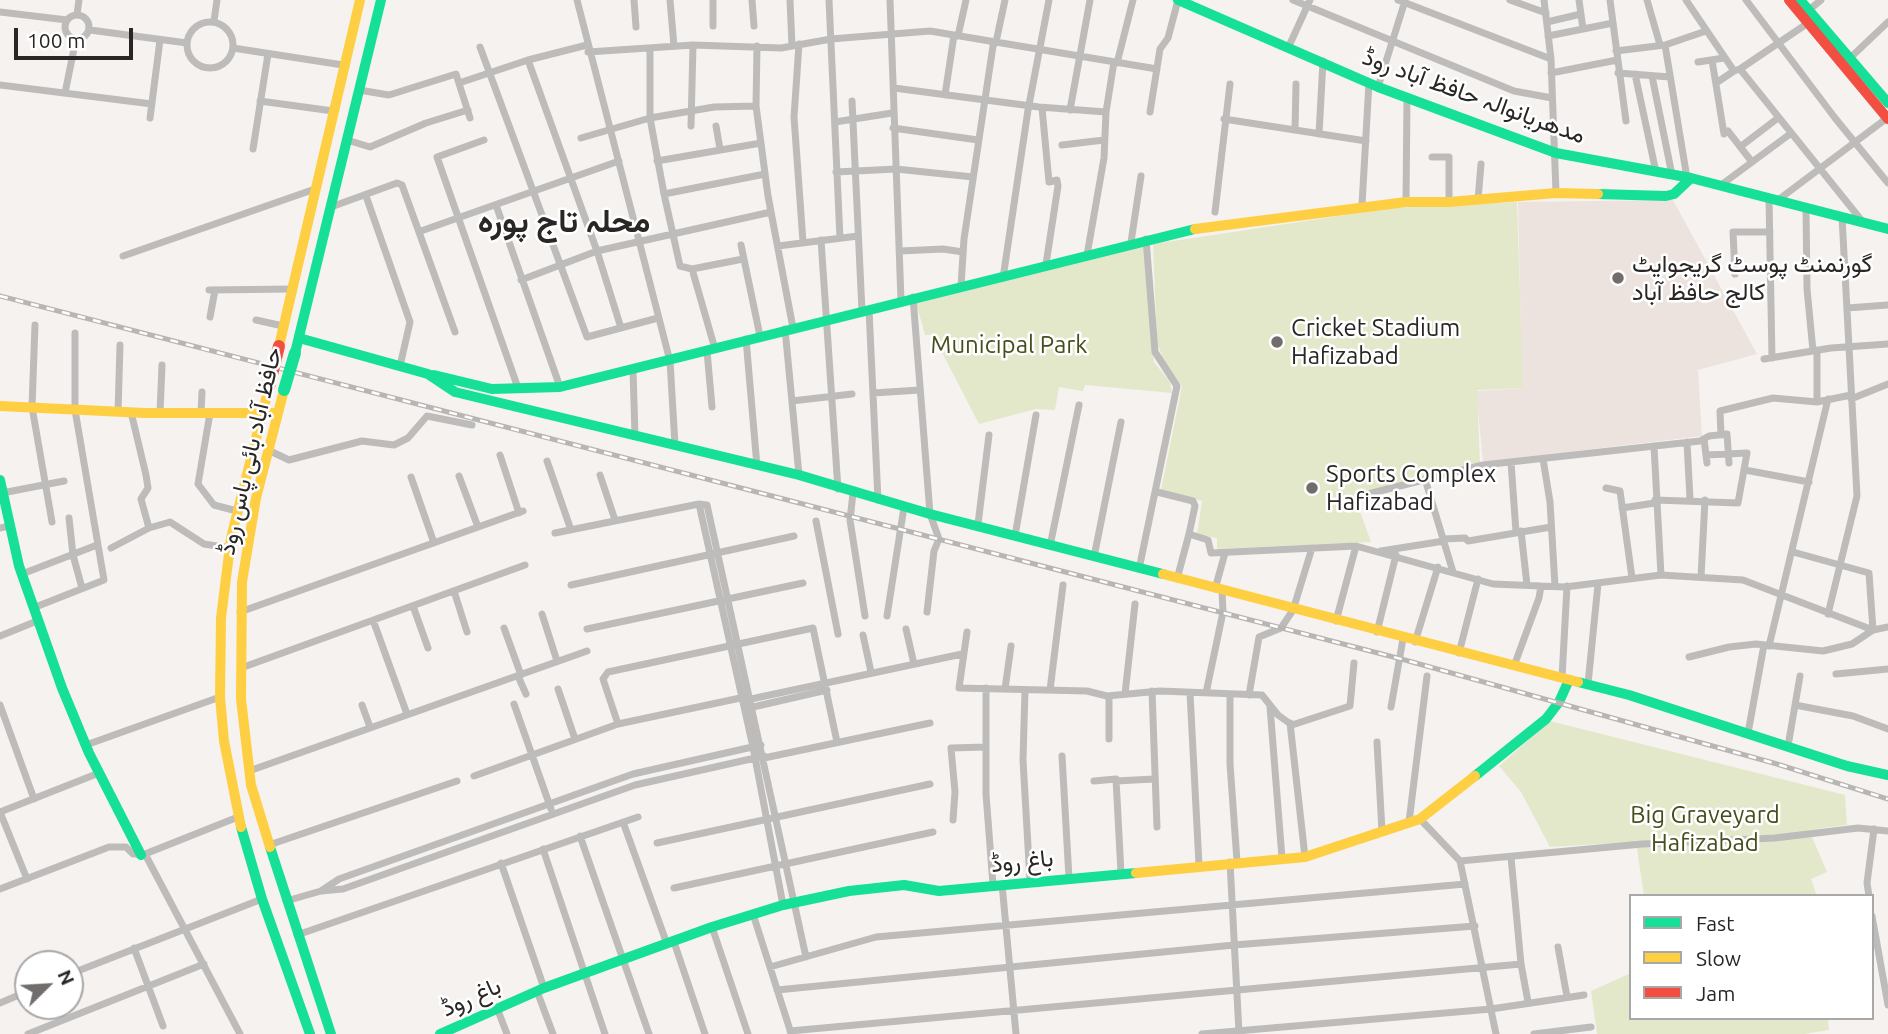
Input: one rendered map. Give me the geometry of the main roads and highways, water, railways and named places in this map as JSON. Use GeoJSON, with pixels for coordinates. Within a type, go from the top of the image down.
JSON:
{"type":"FeatureCollection","features":[{"type":"Feature","properties":{"kind":"main road","name":"حافظ آباد بائی پاس روڈ"},"geometry":{"type":"LineString","coordinates":[[310,1034],[262,899],[238,817],[224,741],[220,697],[221,618],[237,511],[269,387],[359,0]]}},
{"type":"Feature","properties":{"kind":"main road","name":"حافظ آباد بائی پاس روڈ"},"geometry":{"type":"LineString","coordinates":[[331,1034],[268,845],[249,771],[241,668],[240,612],[248,541],[268,450],[299,338],[381,0]]}},
{"type":"Feature","properties":{"kind":"main road","name":"مدھریانوالہ حافظ آباد روڈ"},"geometry":{"type":"LineString","coordinates":[[1178,0],[1374,85],[1556,153],[1689,178],[1888,229]]}},
{"type":"Feature","properties":{"kind":"main road"},"geometry":{"type":"LineString","coordinates":[[1789,0],[1887,100]]}},
{"type":"Feature","properties":{"kind":"main road"},"geometry":{"type":"LineString","coordinates":[[1800,0],[1808,17],[1888,118]]}},
{"type":"Feature","properties":{"kind":"main road"},"geometry":{"type":"LineString","coordinates":[[299,338],[492,389],[560,387],[670,361],[907,298],[1003,278],[1131,242],[1254,219],[1362,205],[1449,202],[1556,193],[1666,196],[1674,194],[1689,178]]}},
{"type":"Feature","properties":{"kind":"main road"},"geometry":{"type":"LineString","coordinates":[[428,374],[456,392],[511,402],[635,436],[799,475],[838,489],[978,524],[1050,546],[1588,684],[1888,775]]}},
{"type":"Feature","properties":{"kind":"main road"},"geometry":{"type":"LineString","coordinates":[[0,406],[160,413],[278,413]]}},
{"type":"Feature","properties":{"kind":"main road"},"geometry":{"type":"LineString","coordinates":[[1,487],[4,527],[35,615],[86,745],[143,855]]}},
{"type":"Feature","properties":{"kind":"main road","name":"باغ روڈ"},"geometry":{"type":"LineString","coordinates":[[440,1034],[540,990],[712,927],[790,904],[877,887],[904,885],[939,891],[1305,857],[1415,821],[1546,719],[1559,702],[1565,679]]}},
{"type":"Feature","properties":{"kind":"railway"},"geometry":{"type":"LineString","coordinates":[[0,296],[1405,660],[1777,764],[1888,799]]}},
{"type":"Feature","properties":{"kind":"place","name":"گورنمنٹ پوسٹ گریجوایٹ کالج حافظ آباد"},"geometry":{"type":"Point","coordinates":[1618,278]}},
{"type":"Feature","properties":{"kind":"place","name":"Cricket Stadium Hafizabad"},"geometry":{"type":"Point","coordinates":[1277,342]}},
{"type":"Feature","properties":{"kind":"place","name":"Sports Complex Hafizabad"},"geometry":{"type":"Point","coordinates":[1312,488]}},
{"type":"Feature","properties":{"kind":"district","name":"محلہ تاج پورہ"},"geometry":{"type":"Point","coordinates":[564,221]}},
{"type":"Feature","properties":{"kind":"park label","name":"Municipal Park"},"geometry":{"type":"Point","coordinates":[1009,345]}},
{"type":"Feature","properties":{"kind":"park label","name":"Big Graveyard Hafizabad"},"geometry":{"type":"Point","coordinates":[1705,829]}}]}
